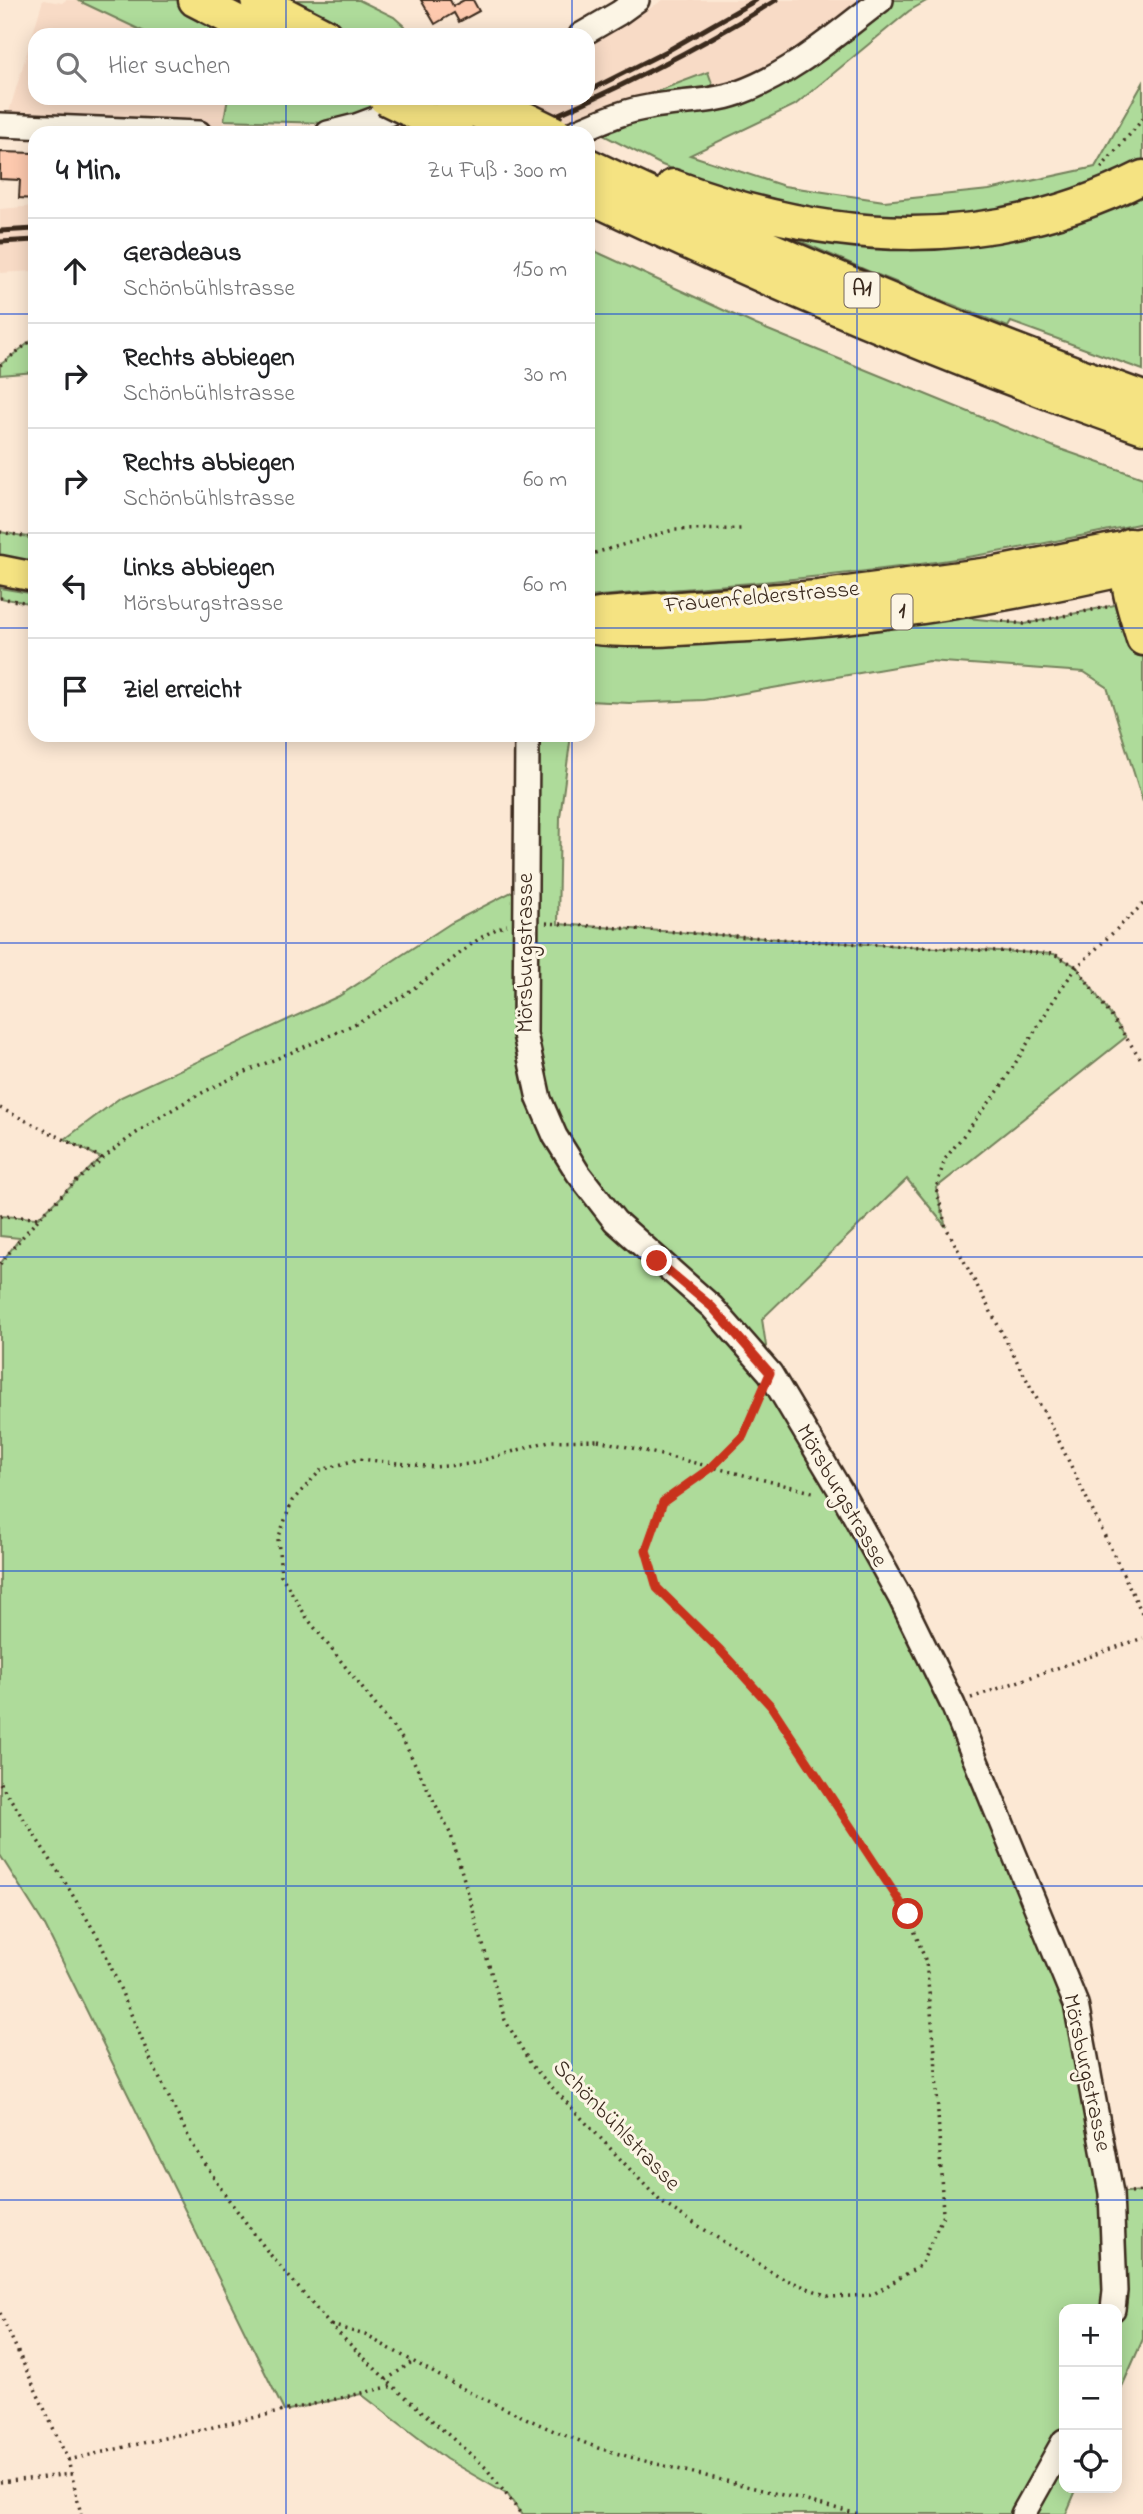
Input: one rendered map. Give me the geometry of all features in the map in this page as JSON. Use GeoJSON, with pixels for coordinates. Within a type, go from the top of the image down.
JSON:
{"type":"FeatureCollection","features":[{"type":"Feature","properties":{"kind":"highway"},"geometry":{"type":"LineString","coordinates":[[195,0],[249,28]]}},
{"type":"Feature","properties":{"kind":"highway"},"geometry":{"type":"LineString","coordinates":[[257,0],[311,28]]}},
{"type":"Feature","properties":{"kind":"highway"},"geometry":{"type":"LineString","coordinates":[[399,105],[443,126]]}},
{"type":"Feature","properties":{"kind":"highway"},"geometry":{"type":"LineString","coordinates":[[464,105],[507,126]]}},
{"type":"Feature","properties":{"kind":"highway"},"geometry":{"type":"LineString","coordinates":[[499,105],[541,126]]}},
{"type":"Feature","properties":{"kind":"highway"},"geometry":{"type":"LineString","coordinates":[[595,152],[657,180],[733,206],[798,222],[862,232],[930,234],[1001,226],[1071,208],[1143,177]]}},
{"type":"Feature","properties":{"kind":"highway","name":"A1"},"geometry":{"type":"LineString","coordinates":[[595,168],[833,278],[1009,349],[1143,398]]}},
{"type":"Feature","properties":{"kind":"highway","name":"A1"},"geometry":{"type":"LineString","coordinates":[[595,199],[688,244],[971,365],[1143,427]]}},
{"type":"Feature","properties":{"kind":"highway"},"geometry":{"type":"LineString","coordinates":[[1137,556],[1130,602],[1143,639]]}},
{"type":"Feature","properties":{"kind":"main road","name":"Frauenfelderstrasse"},"geometry":{"type":"LineString","coordinates":[[595,614],[818,595],[997,571],[1137,556]]}},
{"type":"Feature","properties":{"kind":"main road","name":"Frauenfelderstrasse"},"geometry":{"type":"LineString","coordinates":[[595,629],[658,632],[795,625],[956,605],[1137,556]]}},
{"type":"Feature","properties":{"kind":"main road"},"geometry":{"type":"LineString","coordinates":[[0,570],[28,576]]}},
{"type":"Feature","properties":{"kind":"street"},"geometry":{"type":"LineString","coordinates":[[593,28],[637,0]]}},
{"type":"Feature","properties":{"kind":"street"},"geometry":{"type":"LineString","coordinates":[[592,126],[657,105],[715,99],[767,81],[791,68],[881,0]]}},
{"type":"Feature","properties":{"kind":"street"},"geometry":{"type":"LineString","coordinates":[[356,126],[413,105]]}},
{"type":"Feature","properties":{"kind":"street"},"geometry":{"type":"LineString","coordinates":[[0,125],[28,126]]}},
{"type":"Feature","properties":{"kind":"street","name":"Mörsburgstrasse"},"geometry":{"type":"LineString","coordinates":[[527,742],[525,1034],[538,1099],[555,1136],[578,1173],[615,1221],[712,1307],[770,1373],[901,1599],[953,1705],[1076,2004],[1111,2193],[1115,2291],[1113,2304]]}},
{"type":"Feature","properties":{"kind":"street"},"geometry":{"type":"LineString","coordinates":[[1023,2514],[1059,2450]]}},
{"type":"Feature","properties":{"kind":"path"},"geometry":{"type":"LineString","coordinates":[[1097,172],[1143,119]]}},
{"type":"Feature","properties":{"kind":"path"},"geometry":{"type":"LineString","coordinates":[[0,365],[28,343]]}},
{"type":"Feature","properties":{"kind":"path"},"geometry":{"type":"LineString","coordinates":[[595,553],[673,530],[743,528]]}},
{"type":"Feature","properties":{"kind":"path"},"geometry":{"type":"LineString","coordinates":[[0,532],[28,537]]}},
{"type":"Feature","properties":{"kind":"path"},"geometry":{"type":"LineString","coordinates":[[0,598],[28,603]]}},
{"type":"Feature","properties":{"kind":"path"},"geometry":{"type":"LineString","coordinates":[[1143,904],[1077,967],[1060,990],[999,1090],[945,1159],[936,1188],[946,1227],[1056,1435],[1143,1615]]}},
{"type":"Feature","properties":{"kind":"path"},"geometry":{"type":"LineString","coordinates":[[0,1264],[38,1218],[102,1158],[141,1129],[197,1095],[357,1023],[420,984],[485,934],[500,927],[526,921],[794,940],[1054,954],[1077,967],[1143,1062]]}},
{"type":"Feature","properties":{"kind":"path"},"geometry":{"type":"LineString","coordinates":[[0,1108],[102,1158]]}},
{"type":"Feature","properties":{"kind":"path"},"geometry":{"type":"LineString","coordinates":[[0,1216],[38,1218]]}},
{"type":"Feature","properties":{"kind":"path","name":"Schönbühlstrasse"},"geometry":{"type":"LineString","coordinates":[[770,1373],[743,1436],[712,1467],[663,1502],[646,1550],[657,1588],[720,1650],[771,1706],[908,1914],[926,1962],[935,2052],[943,2215],[921,2265],[872,2295],[831,2297],[779,2277],[661,2202],[532,2066],[505,2020],[451,1835],[403,1740],[307,1618],[281,1575],[278,1539],[292,1501],[321,1470],[359,1459],[434,1467],[470,1464],[549,1441],[598,1440],[712,1467],[846,1500]]}},
{"type":"Feature","properties":{"kind":"path"},"geometry":{"type":"LineString","coordinates":[[953,1705],[1143,1638]]}},
{"type":"Feature","properties":{"kind":"path"},"geometry":{"type":"LineString","coordinates":[[0,1783],[99,1939],[151,2061],[197,2151],[261,2243],[330,2325],[386,2380],[486,2468],[521,2514]]}},
{"type":"Feature","properties":{"kind":"path"},"geometry":{"type":"LineString","coordinates":[[0,2312],[68,2460],[80,2514]]}},
{"type":"Feature","properties":{"kind":"path"},"geometry":{"type":"LineString","coordinates":[[330,2325],[365,2335],[469,2392],[598,2448],[859,2514]]}},
{"type":"Feature","properties":{"kind":"path"},"geometry":{"type":"LineString","coordinates":[[386,2380],[412,2362]]}},
{"type":"Feature","properties":{"kind":"path"},"geometry":{"type":"LineString","coordinates":[[68,2460],[393,2386]]}},
{"type":"Feature","properties":{"kind":"path"},"geometry":{"type":"LineString","coordinates":[[0,2482],[72,2474]]}},
{"type":"Feature","properties":{"kind":"shaded area"},"geometry":{"type":"Polygon","coordinates":[[[43,0],[62,3],[66,0],[77,0],[136,28],[34,28],[43,0]]]}},
{"type":"Feature","properties":{"kind":"shaded area"},"geometry":{"type":"Polygon","coordinates":[[[663,0],[867,0],[808,45],[750,79],[714,89],[709,73],[568,126],[390,126],[446,105],[595,105],[595,39],[663,0]]]}},
{"type":"Feature","properties":{"kind":"shaded area"},"geometry":{"type":"Polygon","coordinates":[[[28,49],[28,105],[227,105],[223,126],[5,125],[28,49]]]}},
{"type":"Feature","properties":{"kind":"shaded area"},"geometry":{"type":"Polygon","coordinates":[[[28,207],[28,271],[0,273],[0,209],[28,207]]]}},
{"type":"Feature","properties":{"kind":"green space"},"geometry":{"type":"Polygon","coordinates":[[[77,0],[359,0],[394,17],[406,28],[136,28],[77,0]]]}},
{"type":"Feature","properties":{"kind":"green space"},"geometry":{"type":"Polygon","coordinates":[[[889,0],[928,0],[909,11],[795,105],[690,155],[784,186],[884,201],[989,190],[1095,167],[1143,83],[1143,370],[1011,322],[1008,327],[777,231],[983,217],[841,218],[710,184],[662,165],[599,133],[656,112],[705,110],[889,0]]]}},
{"type":"Feature","properties":{"kind":"green space"},"geometry":{"type":"Polygon","coordinates":[[[708,72],[714,89],[639,98],[708,72]]]}},
{"type":"Feature","properties":{"kind":"green space"},"geometry":{"type":"Polygon","coordinates":[[[227,105],[413,105],[363,124],[224,120],[227,105]]]}},
{"type":"Feature","properties":{"kind":"green space"},"geometry":{"type":"Polygon","coordinates":[[[595,251],[756,325],[1057,448],[1143,478],[1143,523],[1009,550],[886,569],[595,596],[595,251]]]}},
{"type":"Feature","properties":{"kind":"green space"},"geometry":{"type":"Polygon","coordinates":[[[28,343],[28,373],[0,375],[0,365],[28,343]]]}},
{"type":"Feature","properties":{"kind":"green space"},"geometry":{"type":"Polygon","coordinates":[[[0,532],[28,537],[28,561],[0,556],[0,532]]]}},
{"type":"Feature","properties":{"kind":"green space"},"geometry":{"type":"Polygon","coordinates":[[[0,588],[28,593],[28,603],[0,598],[0,588]]]}},
{"type":"Feature","properties":{"kind":"green space"},"geometry":{"type":"Polygon","coordinates":[[[1143,599],[1143,802],[1107,687],[1084,672],[929,661],[704,700],[595,701],[595,643],[958,617],[1025,624],[1143,599]]]}},
{"type":"Feature","properties":{"kind":"green space"},"geometry":{"type":"Polygon","coordinates":[[[527,742],[570,742],[560,817],[558,924],[1054,954],[1077,967],[1126,1037],[936,1188],[946,1227],[907,1179],[762,1319],[770,1373],[901,1599],[1076,2004],[1112,2193],[1143,2191],[1143,2339],[1122,2387],[1122,2304],[1059,2304],[1059,2493],[1075,2493],[1066,2514],[521,2514],[508,2495],[446,2459],[361,2394],[284,2411],[45,1926],[0,1855],[0,1264],[20,1238],[0,1236],[0,1216],[38,1218],[101,1158],[65,1139],[121,1097],[339,996],[451,923],[525,885],[527,742]]]}},
{"type":"Feature","properties":{"kind":"building"},"geometry":{"type":"Polygon","coordinates":[[[421,0],[450,0],[453,6],[464,0],[473,0],[479,11],[459,22],[454,13],[435,24],[421,0]]]}},
{"type":"Feature","properties":{"kind":"building"},"geometry":{"type":"Polygon","coordinates":[[[0,152],[28,153],[28,199],[19,198],[20,180],[0,179],[0,152]]]}},
{"type":"Feature","properties":{"kind":"railway"},"geometry":{"type":"LineString","coordinates":[[595,87],[667,51],[756,0]]}},
{"type":"Feature","properties":{"kind":"railway"},"geometry":{"type":"LineString","coordinates":[[595,98],[713,37],[776,0]]}},
{"type":"Feature","properties":{"kind":"railway"},"geometry":{"type":"LineString","coordinates":[[531,126],[580,105]]}},
{"type":"Feature","properties":{"kind":"railway"},"geometry":{"type":"LineString","coordinates":[[505,126],[530,116]]}},
{"type":"Feature","properties":{"kind":"railway"},"geometry":{"type":"LineString","coordinates":[[0,231],[28,229]]}},
{"type":"Feature","properties":{"kind":"railway"},"geometry":{"type":"LineString","coordinates":[[0,242],[28,240]]}},
{"type":"Feature","properties":{"kind":"route"},"geometry":{"type":"LineString","coordinates":[[657,1261],[712,1307],[770,1373],[743,1436],[712,1467],[663,1502],[646,1550],[657,1588],[720,1650],[771,1706],[908,1914]]}}]}
